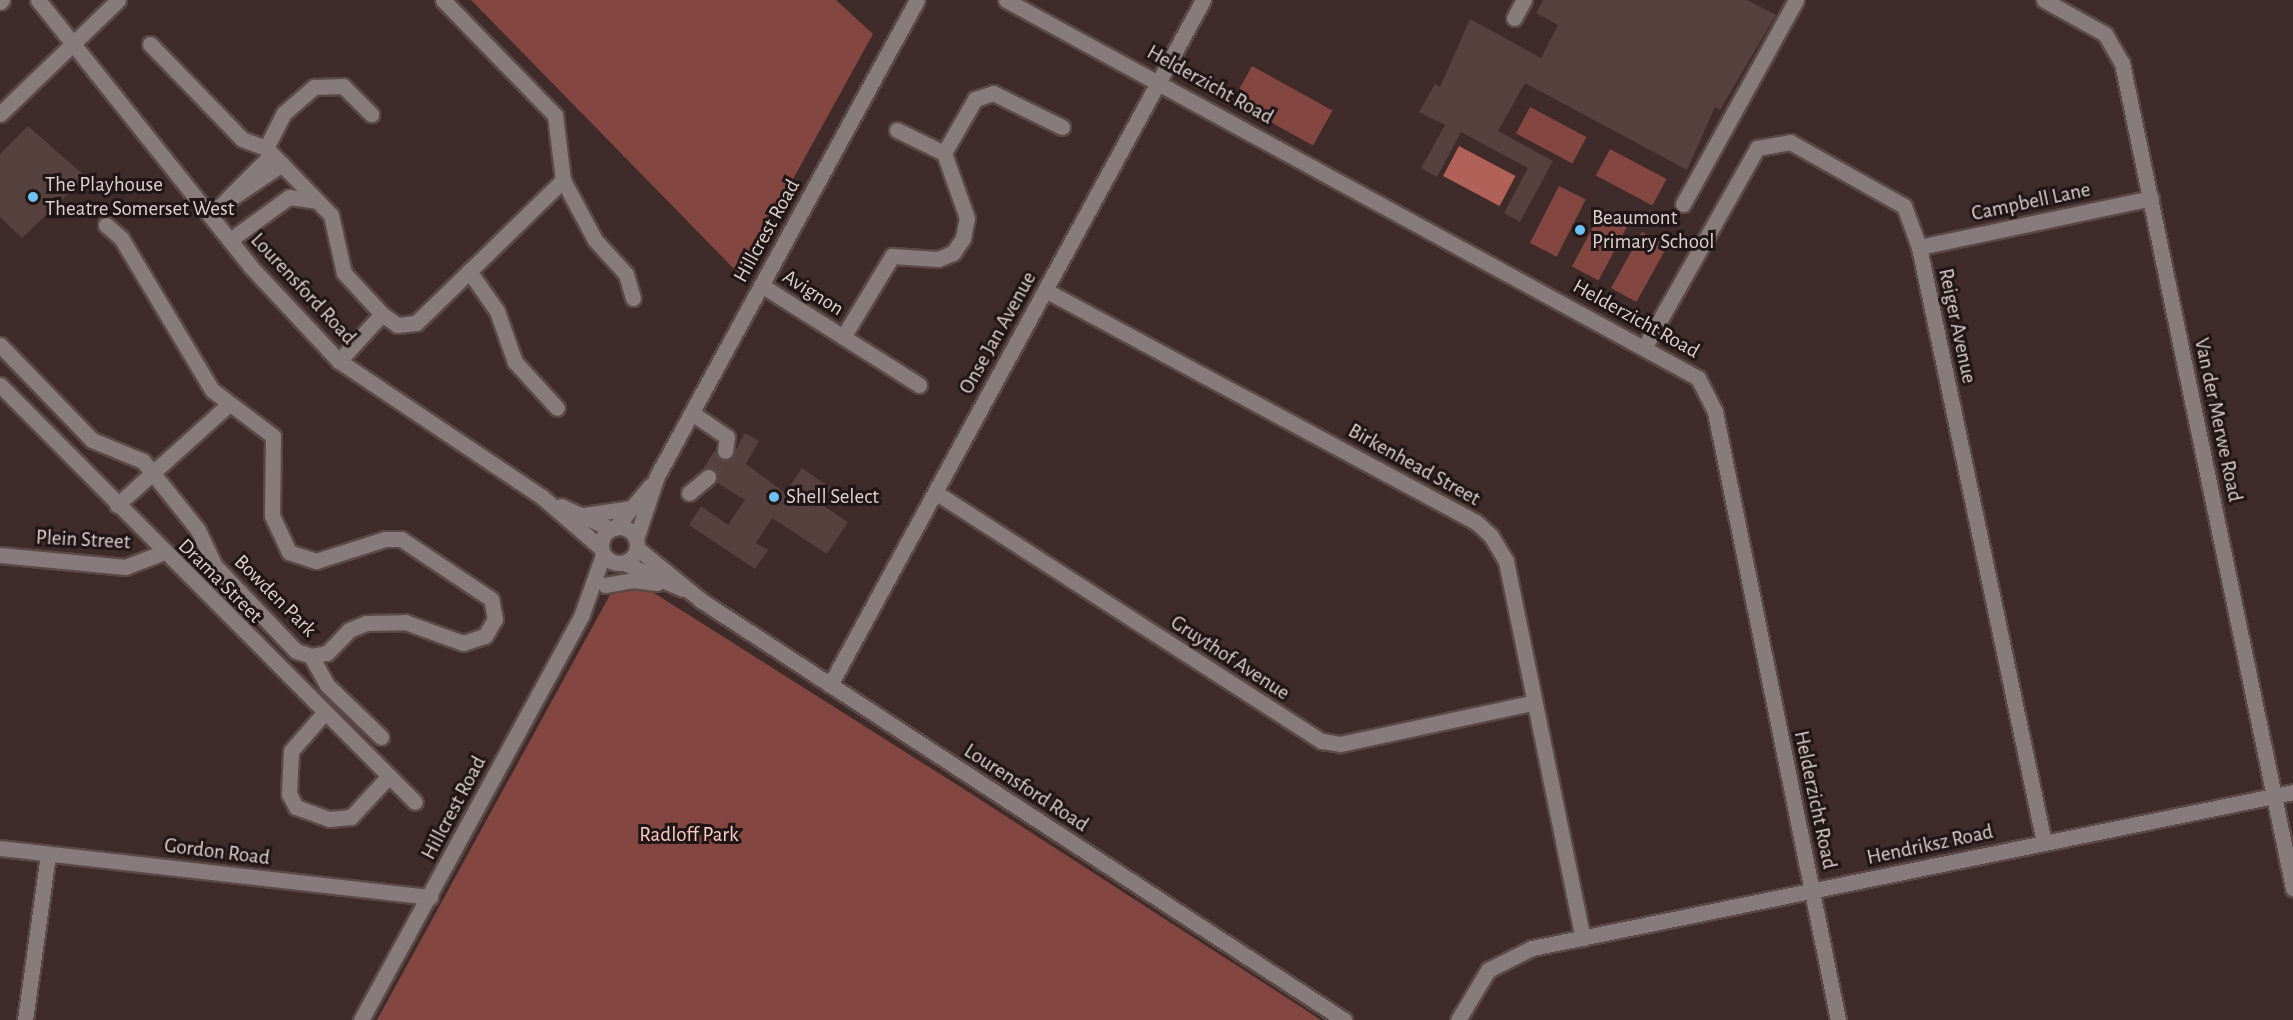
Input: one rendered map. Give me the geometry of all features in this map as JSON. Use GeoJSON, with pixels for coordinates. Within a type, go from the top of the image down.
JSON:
{"type":"FeatureCollection","features":[{"type":"Feature","properties":{"kind":"street","name":"Lourensford Road"},"geometry":{"type":"LineString","coordinates":[[38,0],[230,240],[339,361],[542,497],[578,515],[613,528],[636,544],[686,590],[1344,1020]]}},
{"type":"Feature","properties":{"kind":"street"},"geometry":{"type":"LineString","coordinates":[[0,114],[118,0]]}},
{"type":"Feature","properties":{"kind":"street"},"geometry":{"type":"LineString","coordinates":[[443,0],[555,116],[563,180],[595,240],[626,274],[633,298]]}},
{"type":"Feature","properties":{"kind":"street","name":"Hillcrest Road"},"geometry":{"type":"LineString","coordinates":[[582,614],[602,551],[613,528],[654,482],[917,0]]}},
{"type":"Feature","properties":{"kind":"street","name":"Helderzicht Road"},"geometry":{"type":"LineString","coordinates":[[1006,0],[1159,81],[1687,371],[1708,391],[1838,1020]]}},
{"type":"Feature","properties":{"kind":"street","name":"Onse Jan Avenue"},"geometry":{"type":"LineString","coordinates":[[830,685],[1203,0]]}},
{"type":"Feature","properties":{"kind":"street"},"geometry":{"type":"LineString","coordinates":[[1514,18],[1524,0]]}},
{"type":"Feature","properties":{"kind":"street"},"geometry":{"type":"LineString","coordinates":[[1683,204],[1796,0]]}},
{"type":"Feature","properties":{"kind":"street","name":"Van der Merwe Road"},"geometry":{"type":"LineString","coordinates":[[2044,0],[2105,34],[2119,52],[2293,888]]}},
{"type":"Feature","properties":{"kind":"street"},"geometry":{"type":"LineString","coordinates":[[150,44],[242,139],[273,156],[319,202],[337,228],[344,273],[382,314],[397,325],[416,323],[563,180]]}},
{"type":"Feature","properties":{"kind":"street"},"geometry":{"type":"LineString","coordinates":[[209,213],[247,183],[273,156],[285,113],[314,87],[343,86],[371,114]]}},
{"type":"Feature","properties":{"kind":"street"},"geometry":{"type":"LineString","coordinates":[[897,130],[944,153],[967,109],[984,94],[1008,98],[1062,127]]}},
{"type":"Feature","properties":{"kind":"street","name":"Reiger Avenue"},"geometry":{"type":"LineString","coordinates":[[1644,348],[1741,167],[1767,143],[1790,142],[1888,195],[1912,220],[2044,843]]}},
{"type":"Feature","properties":{"kind":"street","name":"Avignon"},"geometry":{"type":"LineString","coordinates":[[843,337],[892,256],[938,259],[953,253],[963,238],[967,218],[944,153]]}},
{"type":"Feature","properties":{"kind":"street"},"geometry":{"type":"LineString","coordinates":[[230,240],[289,197],[319,202]]}},
{"type":"Feature","properties":{"kind":"street","name":"Campbell Lane"},"geometry":{"type":"LineString","coordinates":[[1919,246],[2151,198]]}},
{"type":"Feature","properties":{"kind":"street","name":"Bowden Park"},"geometry":{"type":"LineString","coordinates":[[106,225],[121,238],[186,350],[228,405],[255,418],[275,440],[269,479],[273,523],[296,558],[316,561],[385,539],[401,539],[486,594],[494,606],[495,619],[475,642],[463,643],[405,622],[366,623],[349,630],[327,652],[311,656]]}},
{"type":"Feature","properties":{"kind":"street"},"geometry":{"type":"LineString","coordinates":[[470,271],[497,310],[515,362],[557,408]]}},
{"type":"Feature","properties":{"kind":"street","name":"Avignon"},"geometry":{"type":"LineString","coordinates":[[761,285],[919,385]]}},
{"type":"Feature","properties":{"kind":"street","name":"Birkenhead Street"},"geometry":{"type":"LineString","coordinates":[[1045,290],[1476,522],[1506,561],[1532,703],[1583,938]]}},
{"type":"Feature","properties":{"kind":"street"},"geometry":{"type":"LineString","coordinates":[[339,361],[382,314]]}},
{"type":"Feature","properties":{"kind":"street","name":"Bowden Park"},"geometry":{"type":"LineString","coordinates":[[0,345],[92,440],[135,455],[198,530],[220,572],[291,646],[311,656],[327,685],[381,737]]}},
{"type":"Feature","properties":{"kind":"street","name":"Drama Street"},"geometry":{"type":"LineString","coordinates":[[0,385],[162,553],[415,802]]}},
{"type":"Feature","properties":{"kind":"street"},"geometry":{"type":"LineString","coordinates":[[117,505],[228,405]]}},
{"type":"Feature","properties":{"kind":"street"},"geometry":{"type":"LineString","coordinates":[[692,413],[727,437],[725,451]]}},
{"type":"Feature","properties":{"kind":"street"},"geometry":{"type":"LineString","coordinates":[[689,492],[708,477]]}},
{"type":"Feature","properties":{"kind":"street","name":"Hillcrest Road"},"geometry":{"type":"LineString","coordinates":[[361,1020],[582,614],[636,544],[654,482]]}},
{"type":"Feature","properties":{"kind":"street","name":"Gruythof Avenue"},"geometry":{"type":"LineString","coordinates":[[935,492],[1322,741],[1340,744],[1532,703]]}},
{"type":"Feature","properties":{"kind":"street","name":"Lourensford Road"},"geometry":{"type":"LineString","coordinates":[[542,497],[602,551],[622,563],[686,590]]}},
{"type":"Feature","properties":{"kind":"street"},"geometry":{"type":"LineString","coordinates":[[578,515],[632,507]]}},
{"type":"Feature","properties":{"kind":"street","name":"Plein Street"},"geometry":{"type":"LineString","coordinates":[[0,555],[125,567],[162,553]]}},
{"type":"Feature","properties":{"kind":"street"},"geometry":{"type":"LineString","coordinates":[[605,585],[632,580],[669,584]]}},
{"type":"Feature","properties":{"kind":"street"},"geometry":{"type":"LineString","coordinates":[[324,713],[291,751],[289,794],[296,807],[329,819],[351,817],[389,776]]}},
{"type":"Feature","properties":{"kind":"street","name":"Hendriksz Road"},"geometry":{"type":"LineString","coordinates":[[1457,1017],[1488,970],[1509,955],[2293,792]]}},
{"type":"Feature","properties":{"kind":"street","name":"Gordon Road"},"geometry":{"type":"LineString","coordinates":[[0,848],[430,897]]}},
{"type":"Feature","properties":{"kind":"street"},"geometry":{"type":"LineString","coordinates":[[25,1020],[48,854]]}},
{"type":"Feature","properties":{"kind":"green space"},"geometry":{"type":"Polygon","coordinates":[[[471,0],[836,0],[873,34],[740,275],[471,0]]]}},
{"type":"Feature","properties":{"kind":"green space"},"geometry":{"type":"Polygon","coordinates":[[[1252,66],[1332,111],[1313,146],[1233,101],[1252,66]]]}},
{"type":"Feature","properties":{"kind":"green space"},"geometry":{"type":"Polygon","coordinates":[[[1530,107],[1587,137],[1572,164],[1516,133],[1530,107]]]}},
{"type":"Feature","properties":{"kind":"green space"},"geometry":{"type":"Polygon","coordinates":[[[1610,149],[1667,179],[1652,206],[1596,175],[1610,149]]]}},
{"type":"Feature","properties":{"kind":"green space"},"geometry":{"type":"Polygon","coordinates":[[[1559,186],[1586,200],[1557,257],[1530,243],[1559,186]]]}},
{"type":"Feature","properties":{"kind":"green space"},"geometry":{"type":"Polygon","coordinates":[[[1602,210],[1628,224],[1598,281],[1572,267],[1602,210]]]}},
{"type":"Feature","properties":{"kind":"green space"},"geometry":{"type":"Polygon","coordinates":[[[1642,232],[1667,246],[1636,302],[1611,288],[1642,232]]]}},
{"type":"Feature","properties":{"kind":"green space","name":"Radloff Park"},"geometry":{"type":"Polygon","coordinates":[[[643,586],[970,793],[1321,1020],[377,1020],[611,593],[643,586]]]}},
{"type":"Feature","properties":{"kind":"shaded area"},"geometry":{"type":"Polygon","coordinates":[[[1459,146],[1516,176],[1500,206],[1443,176],[1459,146]]]}},
{"type":"Feature","properties":{"kind":"building"},"geometry":{"type":"Polygon","coordinates":[[[1543,0],[1747,0],[1776,15],[1720,110],[1715,107],[1687,170],[1525,83],[1498,131],[1553,161],[1520,222],[1504,213],[1528,168],[1461,132],[1437,177],[1421,168],[1445,125],[1419,112],[1435,84],[1440,87],[1470,19],[1541,58],[1558,25],[1536,13],[1543,0]]]}},
{"type":"Feature","properties":{"kind":"building","name":"The Playhouse Theatre Somerset West"},"geometry":{"type":"Polygon","coordinates":[[[28,126],[86,177],[22,238],[0,217],[0,154],[28,126]]]}},
{"type":"Feature","properties":{"kind":"building"},"geometry":{"type":"Polygon","coordinates":[[[745,433],[759,441],[746,464],[785,493],[802,468],[831,488],[821,504],[848,522],[827,554],[772,518],[756,543],[768,550],[755,569],[689,525],[701,506],[728,525],[745,500],[716,482],[715,470],[703,469],[715,450],[723,460],[732,457],[745,433]]]}},
{"type":"Feature","properties":{"kind":"tunnel"},"geometry":{"type":"LineString","coordinates":[[708,477],[725,451]]}},
{"type":"Feature","properties":{"kind":"place","name":"The Playhouse Theatre Somerset West"},"geometry":{"type":"Point","coordinates":[33,197]}},
{"type":"Feature","properties":{"kind":"place","name":"Beaumont Primary School"},"geometry":{"type":"Point","coordinates":[1580,230]}},
{"type":"Feature","properties":{"kind":"place","name":"Shell Select"},"geometry":{"type":"Point","coordinates":[774,497]}}]}
